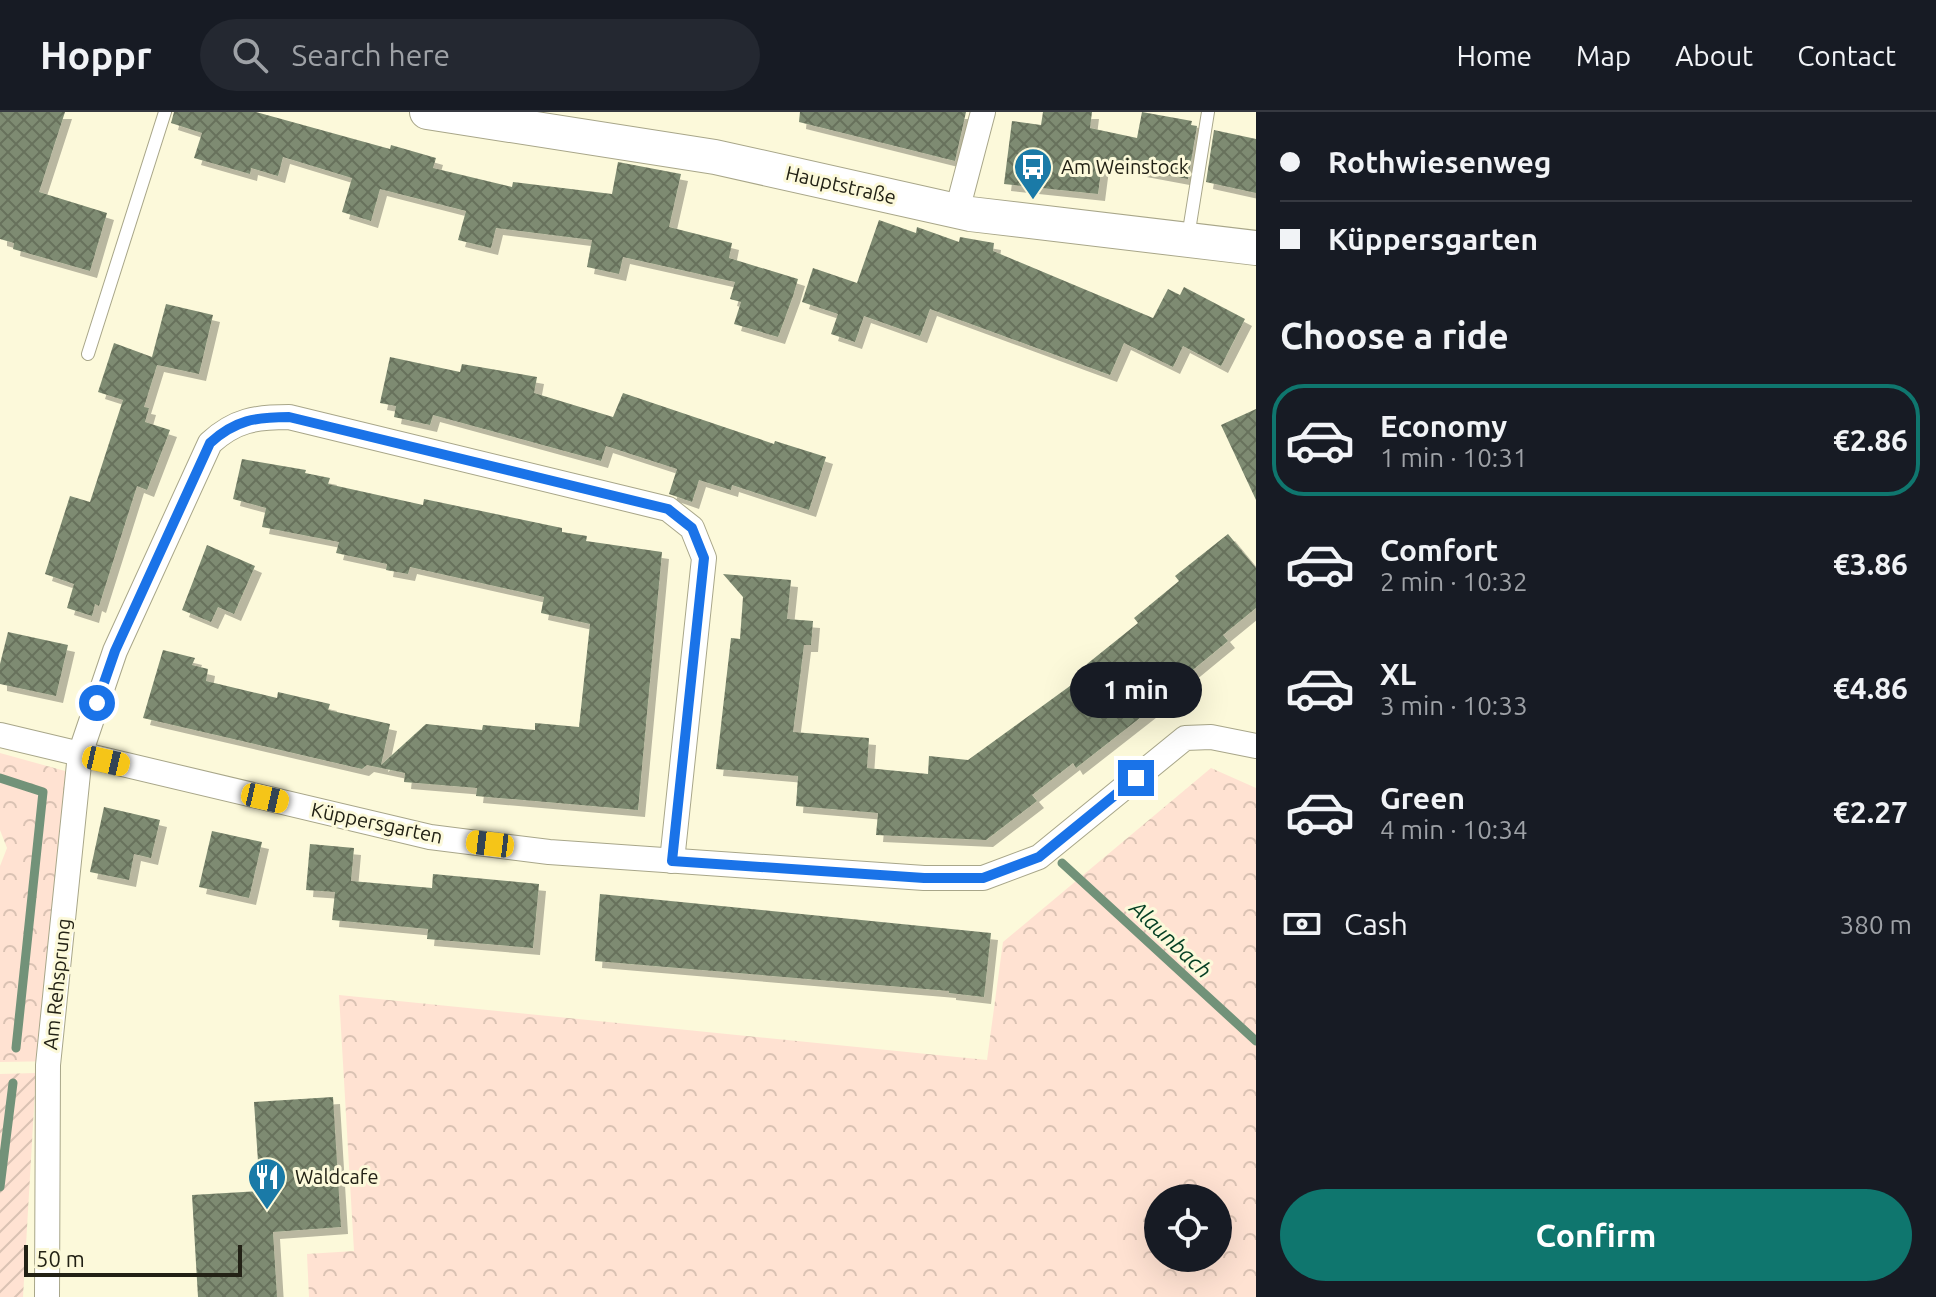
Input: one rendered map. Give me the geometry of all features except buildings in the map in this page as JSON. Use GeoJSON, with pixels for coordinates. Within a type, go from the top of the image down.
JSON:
{"type":"FeatureCollection","features":[{"type":"Feature","properties":{"kind":"main road","name":"Hauptstraße"},"geometry":{"type":"LineString","coordinates":[[427,112],[715,157],[957,211],[1256,248]]}},
{"type":"Feature","properties":{"kind":"street"},"geometry":{"type":"LineString","coordinates":[[957,211],[983,112]]}},
{"type":"Feature","properties":{"kind":"street","name":"Am Rehsprung"},"geometry":{"type":"LineString","coordinates":[[47,1297],[48,1065],[80,754],[115,651],[210,443],[226,429],[253,417],[289,417],[668,509],[692,528],[704,558],[672,861]]}},
{"type":"Feature","properties":{"kind":"street"},"geometry":{"type":"LineString","coordinates":[[0,735],[80,754]]}},
{"type":"Feature","properties":{"kind":"street","name":"Küppersgarten"},"geometry":{"type":"LineString","coordinates":[[80,754],[430,837],[549,852],[924,878],[983,878],[1039,857],[1185,738],[1211,737],[1256,746]]}},
{"type":"Feature","properties":{"kind":"lane"},"geometry":{"type":"LineString","coordinates":[[88,354],[165,112]]}},
{"type":"Feature","properties":{"kind":"lane"},"geometry":{"type":"LineString","coordinates":[[1188,241],[1208,112]]}},
{"type":"Feature","properties":{"kind":"green space"},"geometry":{"type":"Polygon","coordinates":[[[0,753],[65,771],[60,1061],[0,1062],[0,866],[7,848],[0,830],[0,753]]]}},
{"type":"Feature","properties":{"kind":"green space"},"geometry":{"type":"Polygon","coordinates":[[[1211,768],[1256,788],[1256,1297],[309,1297],[307,1254],[354,1251],[339,995],[987,1060],[1003,942],[1211,768]]]}},
{"type":"Feature","properties":{"kind":"green space"},"geometry":{"type":"Polygon","coordinates":[[[36,1073],[23,1297],[0,1297],[0,1074],[36,1073]]]}},
{"type":"Feature","properties":{"kind":"waterway"},"geometry":{"type":"LineString","coordinates":[[0,778],[43,792],[16,1048]]}},
{"type":"Feature","properties":{"kind":"waterway","name":"Alaunbach"},"geometry":{"type":"LineString","coordinates":[[1062,863],[1256,1041]]}},
{"type":"Feature","properties":{"kind":"waterway"},"geometry":{"type":"LineString","coordinates":[[0,1187],[13,1083]]}},
{"type":"Feature","properties":{"kind":"place","name":"Am Weinstock"},"geometry":{"type":"Point","coordinates":[1033,201]}},
{"type":"Feature","properties":{"kind":"place","name":"Waldcafe"},"geometry":{"type":"Point","coordinates":[267,1211]}},
{"type":"Feature","properties":{"kind":"route"},"geometry":{"type":"LineString","coordinates":[[97,703],[115,651],[210,443],[226,429],[253,417],[289,417],[668,509],[692,528],[704,558],[672,861],[924,878],[983,878],[1039,857],[1136,778]]}}]}
